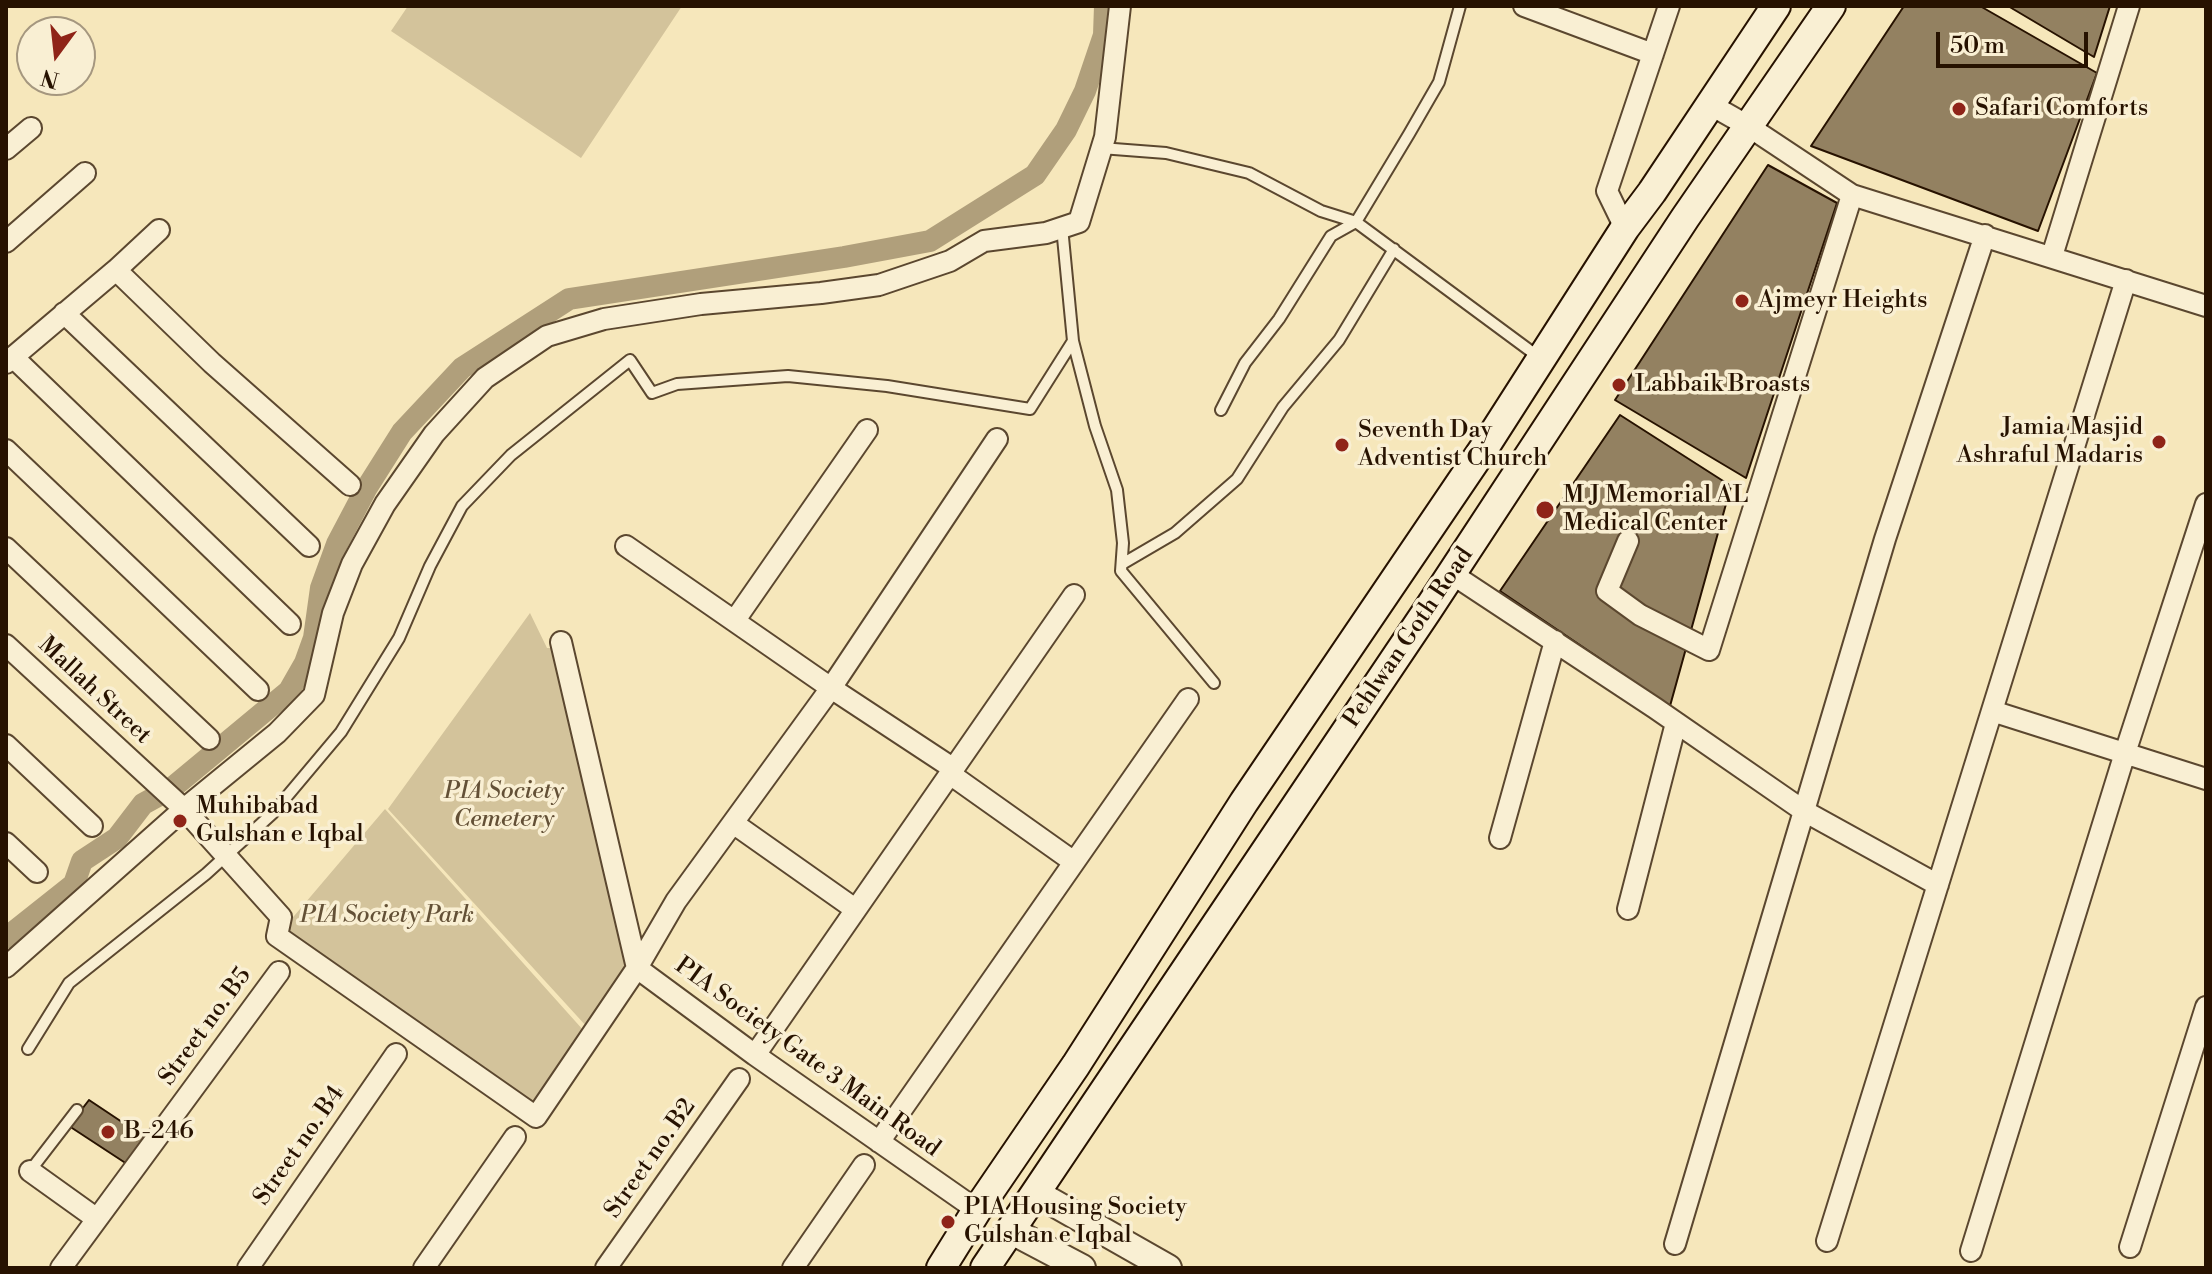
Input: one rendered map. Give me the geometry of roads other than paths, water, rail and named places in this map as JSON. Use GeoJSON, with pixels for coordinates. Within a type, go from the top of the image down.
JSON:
{"type":"FeatureCollection","features":[{"type":"Feature","properties":{"kind":"main road","name":"Pehlwan Goth Road"},"geometry":{"type":"LineString","coordinates":[[941,1268],[1076,1065],[1244,802],[1776,6]]}},
{"type":"Feature","properties":{"kind":"main road","name":"Pehlwan Goth Road"},"geometry":{"type":"LineString","coordinates":[[985,1268],[1831,6]]}},
{"type":"Feature","properties":{"kind":"main road"},"geometry":{"type":"LineString","coordinates":[[1565,322],[1602,345]]}},
{"type":"Feature","properties":{"kind":"main road"},"geometry":{"type":"LineString","coordinates":[[1436,519],[1471,545]]}},
{"type":"Feature","properties":{"kind":"main road"},"geometry":{"type":"LineString","coordinates":[[1076,1065],[1108,1088]]}},
{"type":"Feature","properties":{"kind":"street"},"geometry":{"type":"LineString","coordinates":[[6,967],[178,803],[277,733],[314,695],[333,613],[352,564],[385,504],[434,434],[485,378],[547,336],[604,319],[701,304],[879,285],[950,261],[984,241],[1046,233],[1079,222],[1105,137],[1120,6]]}},
{"type":"Feature","properties":{"kind":"street"},"geometry":{"type":"LineString","coordinates":[[1524,6],[1653,54]]}},
{"type":"Feature","properties":{"kind":"street"},"geometry":{"type":"LineString","coordinates":[[1625,228],[1607,191],[1669,6]]}},
{"type":"Feature","properties":{"kind":"street"},"geometry":{"type":"LineString","coordinates":[[2052,256],[2129,6]]}},
{"type":"Feature","properties":{"kind":"street"},"geometry":{"type":"LineString","coordinates":[[1711,105],[1852,195],[2206,306]]}},
{"type":"Feature","properties":{"kind":"street"},"geometry":{"type":"LineString","coordinates":[[6,149],[31,128]]}},
{"type":"Feature","properties":{"kind":"street"},"geometry":{"type":"LineString","coordinates":[[6,242],[85,173]]}},
{"type":"Feature","properties":{"kind":"street"},"geometry":{"type":"LineString","coordinates":[[1628,541],[1607,591],[1640,615],[1709,650],[1852,195]]}},
{"type":"Feature","properties":{"kind":"street"},"geometry":{"type":"LineString","coordinates":[[159,230],[10,360],[290,624]]}},
{"type":"Feature","properties":{"kind":"street"},"geometry":{"type":"LineString","coordinates":[[1675,1244],[1885,539],[1985,235]]}},
{"type":"Feature","properties":{"kind":"street"},"geometry":{"type":"LineString","coordinates":[[116,270],[212,363],[350,485]]}},
{"type":"Feature","properties":{"kind":"street"},"geometry":{"type":"LineString","coordinates":[[1827,1241],[2126,280]]}},
{"type":"Feature","properties":{"kind":"street"},"geometry":{"type":"LineString","coordinates":[[64,313],[309,546]]}},
{"type":"Feature","properties":{"kind":"street"},"geometry":{"type":"LineString","coordinates":[[735,620],[867,430]]}},
{"type":"Feature","properties":{"kind":"street"},"geometry":{"type":"LineString","coordinates":[[637,968],[676,901],[831,688],[997,439]]}},
{"type":"Feature","properties":{"kind":"street"},"geometry":{"type":"LineString","coordinates":[[6,450],[258,690]]}},
{"type":"Feature","properties":{"kind":"street"},"geometry":{"type":"LineString","coordinates":[[1971,1251],[2125,753],[2206,504]]}},
{"type":"Feature","properties":{"kind":"street"},"geometry":{"type":"LineString","coordinates":[[626,546],[952,771],[1074,862]]}},
{"type":"Feature","properties":{"kind":"street"},"geometry":{"type":"LineString","coordinates":[[6,548],[209,739]]}},
{"type":"Feature","properties":{"kind":"street"},"geometry":{"type":"LineString","coordinates":[[1452,574],[1804,811],[1938,885]]}},
{"type":"Feature","properties":{"kind":"street"},"geometry":{"type":"LineString","coordinates":[[755,1055],[1074,595]]}},
{"type":"Feature","properties":{"kind":"street"},"geometry":{"type":"LineString","coordinates":[[1500,838],[1555,641]]}},
{"type":"Feature","properties":{"kind":"street"},"geometry":{"type":"LineString","coordinates":[[561,642],[637,968]]}},
{"type":"Feature","properties":{"kind":"street","name":"Mallah Street"},"geometry":{"type":"LineString","coordinates":[[6,645],[178,803],[281,917]]}},
{"type":"Feature","properties":{"kind":"street"},"geometry":{"type":"LineString","coordinates":[[879,1142],[1188,699]]}},
{"type":"Feature","properties":{"kind":"street"},"geometry":{"type":"LineString","coordinates":[[1992,711],[2206,779]]}},
{"type":"Feature","properties":{"kind":"street"},"geometry":{"type":"LineString","coordinates":[[1628,909],[1676,723]]}},
{"type":"Feature","properties":{"kind":"street"},"geometry":{"type":"LineString","coordinates":[[6,745],[92,826]]}},
{"type":"Feature","properties":{"kind":"street"},"geometry":{"type":"LineString","coordinates":[[733,823],[855,909]]}},
{"type":"Feature","properties":{"kind":"street"},"geometry":{"type":"LineString","coordinates":[[6,843],[37,872]]}},
{"type":"Feature","properties":{"kind":"street","name":"PIA Society Gate 3 Main Road"},"geometry":{"type":"LineString","coordinates":[[281,917],[277,936],[536,1117],[637,968],[755,1055],[977,1210]]}},
{"type":"Feature","properties":{"kind":"street","name":"Street no. B5"},"geometry":{"type":"LineString","coordinates":[[61,1268],[279,972]]}},
{"type":"Feature","properties":{"kind":"street"},"geometry":{"type":"LineString","coordinates":[[2130,1247],[2206,1007]]}},
{"type":"Feature","properties":{"kind":"street","name":"Street no. B4"},"geometry":{"type":"LineString","coordinates":[[248,1268],[396,1054]]}},
{"type":"Feature","properties":{"kind":"street","name":"Street no. B2"},"geometry":{"type":"LineString","coordinates":[[606,1268],[739,1079]]}},
{"type":"Feature","properties":{"kind":"street"},"geometry":{"type":"LineString","coordinates":[[424,1268],[515,1137]]}},
{"type":"Feature","properties":{"kind":"street"},"geometry":{"type":"LineString","coordinates":[[793,1268],[864,1165]]}},
{"type":"Feature","properties":{"kind":"street"},"geometry":{"type":"LineString","coordinates":[[30,1171],[97,1219]]}},
{"type":"Feature","properties":{"kind":"street"},"geometry":{"type":"LineString","coordinates":[[1036,1193],[1168,1268]]}},
{"type":"Feature","properties":{"kind":"street"},"geometry":{"type":"LineString","coordinates":[[1010,1230],[1082,1268]]}},
{"type":"Feature","properties":{"kind":"lane"},"geometry":{"type":"LineString","coordinates":[[1221,410],[1245,363],[1279,319],[1331,236],[1356,222],[1439,82],[1460,6]]}},
{"type":"Feature","properties":{"kind":"lane"},"geometry":{"type":"LineString","coordinates":[[1101,148],[1166,153],[1249,173],[1321,211],[1356,222],[1540,358]]}},
{"type":"Feature","properties":{"kind":"lane"},"geometry":{"type":"LineString","coordinates":[[1062,227],[1073,341],[1095,426],[1117,490],[1123,543],[1121,571],[1214,683]]}},
{"type":"Feature","properties":{"kind":"lane"},"geometry":{"type":"LineString","coordinates":[[1122,564],[1175,533],[1237,479],[1283,407],[1339,340],[1394,249]]}},
{"type":"Feature","properties":{"kind":"lane"},"geometry":{"type":"LineString","coordinates":[[28,1049],[69,983],[225,857],[273,813],[341,732],[399,638],[430,566],[462,506],[511,455],[630,360],[652,393],[677,384],[788,376],[887,386],[1030,409],[1073,341]]}},
{"type":"Feature","properties":{"kind":"lane"},"geometry":{"type":"LineString","coordinates":[[30,1171],[77,1110]]}},
{"type":"Feature","properties":{"kind":"waterway"},"geometry":{"type":"LineString","coordinates":[[6,938],[74,884],[82,861],[117,838],[143,804],[172,788],[289,691],[305,663],[314,638],[321,588],[337,544],[366,489],[402,432],[462,368],[569,299],[930,241],[1035,175],[1066,130],[1085,91],[1104,35],[1105,6]]}},
{"type":"Feature","properties":{"kind":"place","name":"Safari Comforts"},"geometry":{"type":"Point","coordinates":[1959,109]}},
{"type":"Feature","properties":{"kind":"place","name":"Ajmeyr Heights"},"geometry":{"type":"Point","coordinates":[1742,301]}},
{"type":"Feature","properties":{"kind":"place","name":"Labbaik Broasts"},"geometry":{"type":"Point","coordinates":[1619,385]}},
{"type":"Feature","properties":{"kind":"place","name":"Jamia Masjid Ashraful Madaris"},"geometry":{"type":"Point","coordinates":[2159,442]}},
{"type":"Feature","properties":{"kind":"place","name":"Seventh Day Adventist Church"},"geometry":{"type":"Point","coordinates":[1342,445]}},
{"type":"Feature","properties":{"kind":"place","name":"M J Memorial AL Medical Center"},"geometry":{"type":"Point","coordinates":[1545,510]}},
{"type":"Feature","properties":{"kind":"place","name":"Muhibabad Gulshan e Iqbal"},"geometry":{"type":"Point","coordinates":[180,821]}},
{"type":"Feature","properties":{"kind":"place","name":"B-246"},"geometry":{"type":"Point","coordinates":[108,1132]}},
{"type":"Feature","properties":{"kind":"place","name":"PIA Housing Society Gulshan e Iqbal"},"geometry":{"type":"Point","coordinates":[948,1222]}},
{"type":"Feature","properties":{"kind":"park label","name":"PIA Society Cemetery"},"geometry":{"type":"Point","coordinates":[504,806]}},
{"type":"Feature","properties":{"kind":"park label","name":"PIA Society Park"},"geometry":{"type":"Point","coordinates":[387,916]}}]}
